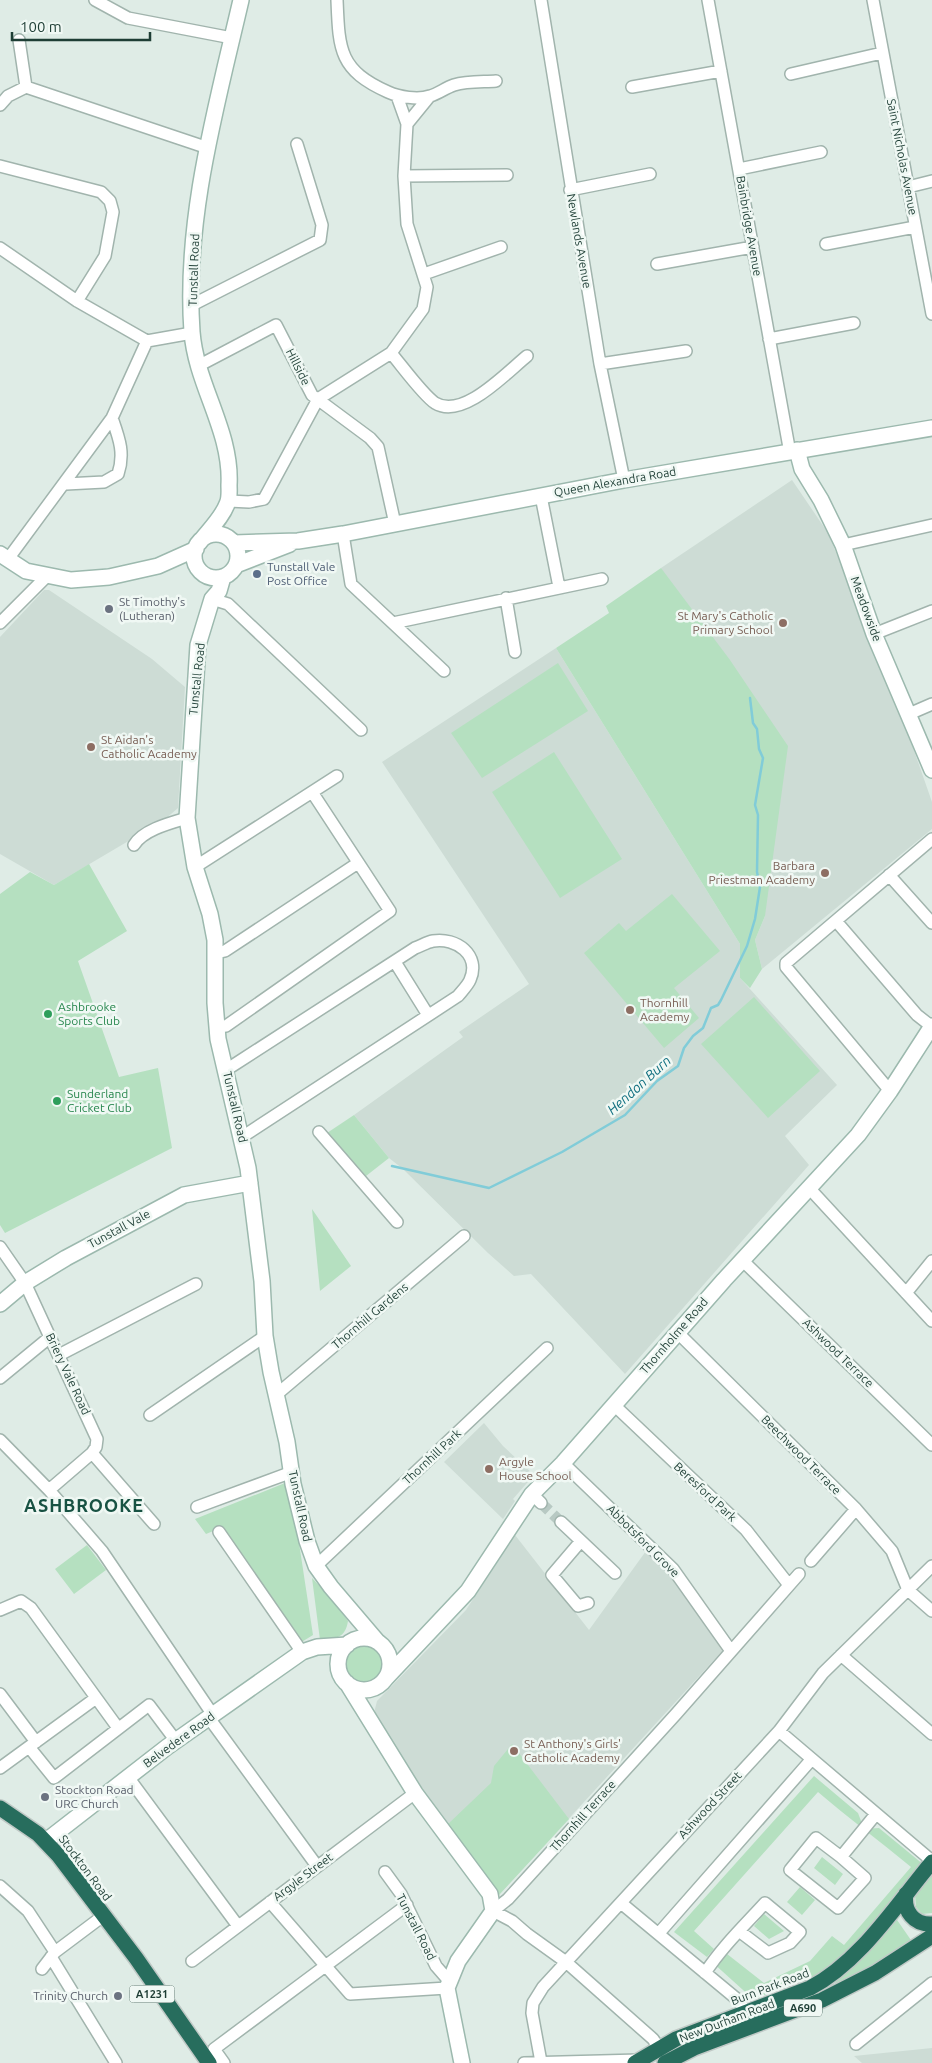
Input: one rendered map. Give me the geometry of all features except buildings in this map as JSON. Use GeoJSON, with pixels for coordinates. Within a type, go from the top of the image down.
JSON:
{"type":"FeatureCollection","features":[{"type":"Feature","properties":{"kind":"highway","name":"Stockton Road"},"geometry":{"type":"LineString","coordinates":[[0,1808],[41,1836],[211,2056]]}},
{"type":"Feature","properties":{"kind":"highway"},"geometry":{"type":"LineString","coordinates":[[3,1822],[41,1836]]}},
{"type":"Feature","properties":{"kind":"highway","name":"Burn Park Road"},"geometry":{"type":"LineString","coordinates":[[637,2061],[676,2039],[810,1988],[839,1971],[932,1861]]}},
{"type":"Feature","properties":{"kind":"highway"},"geometry":{"type":"LineString","coordinates":[[906,1894],[906,1908],[912,1917],[920,1922],[932,1924]]}},
{"type":"Feature","properties":{"kind":"highway","name":"Stockton Road"},"geometry":{"type":"LineString","coordinates":[[106,1920],[117,1940],[198,2063]]}},
{"type":"Feature","properties":{"kind":"highway","name":"New Durham Road"},"geometry":{"type":"LineString","coordinates":[[665,2063],[694,2048],[822,2000],[875,1973],[932,1936]]}},
{"type":"Feature","properties":{"kind":"street"},"geometry":{"type":"LineString","coordinates":[[95,0],[128,18],[232,38]]}},
{"type":"Feature","properties":{"kind":"street","name":"Tunstall Road"},"geometry":{"type":"LineString","coordinates":[[231,540],[227,504],[230,468],[227,448],[198,366],[192,333],[193,244],[208,148],[241,0]]}},
{"type":"Feature","properties":{"kind":"street"},"geometry":{"type":"LineString","coordinates":[[337,0],[340,42],[345,59],[354,71],[367,82],[397,96],[428,97]]}},
{"type":"Feature","properties":{"kind":"street","name":"Newlands Avenue"},"geometry":{"type":"LineString","coordinates":[[541,0],[570,190],[600,364],[624,480]]}},
{"type":"Feature","properties":{"kind":"street","name":"Bainbridge Avenue"},"geometry":{"type":"LineString","coordinates":[[708,0],[769,339],[793,452]]}},
{"type":"Feature","properties":{"kind":"street","name":"Saint Nicholas Avenue"},"geometry":{"type":"LineString","coordinates":[[873,0],[932,314]]}},
{"type":"Feature","properties":{"kind":"street"},"geometry":{"type":"LineString","coordinates":[[19,40],[26,87]]}},
{"type":"Feature","properties":{"kind":"street"},"geometry":{"type":"LineString","coordinates":[[790,74],[882,53]]}},
{"type":"Feature","properties":{"kind":"street"},"geometry":{"type":"LineString","coordinates":[[632,87],[721,71]]}},
{"type":"Feature","properties":{"kind":"street"},"geometry":{"type":"LineString","coordinates":[[407,124],[428,97],[455,84],[496,80]]}},
{"type":"Feature","properties":{"kind":"street"},"geometry":{"type":"LineString","coordinates":[[0,105],[8,96],[26,87],[208,148]]}},
{"type":"Feature","properties":{"kind":"street"},"geometry":{"type":"LineString","coordinates":[[361,730],[228,604],[212,599],[202,572],[196,563],[197,546],[227,504],[264,499],[318,399],[391,353],[423,310],[428,287],[407,224],[404,176],[407,124],[397,96]]}},
{"type":"Feature","properties":{"kind":"street"},"geometry":{"type":"LineString","coordinates":[[192,305],[320,240],[322,225],[297,144]]}},
{"type":"Feature","properties":{"kind":"street"},"geometry":{"type":"LineString","coordinates":[[739,169],[821,152]]}},
{"type":"Feature","properties":{"kind":"street"},"geometry":{"type":"LineString","coordinates":[[0,166],[101,192],[110,201],[113,212],[105,256],[77,301]]}},
{"type":"Feature","properties":{"kind":"street"},"geometry":{"type":"LineString","coordinates":[[570,190],[650,174]]}},
{"type":"Feature","properties":{"kind":"street"},"geometry":{"type":"LineString","coordinates":[[404,176],[507,175]]}},
{"type":"Feature","properties":{"kind":"street"},"geometry":{"type":"LineString","coordinates":[[908,188],[932,181]]}},
{"type":"Feature","properties":{"kind":"street"},"geometry":{"type":"LineString","coordinates":[[826,244],[915,227]]}},
{"type":"Feature","properties":{"kind":"street"},"geometry":{"type":"LineString","coordinates":[[424,274],[501,246]]}},
{"type":"Feature","properties":{"kind":"street"},"geometry":{"type":"LineString","coordinates":[[657,264],[753,247]]}},
{"type":"Feature","properties":{"kind":"street"},"geometry":{"type":"LineString","coordinates":[[0,248],[77,301],[147,341],[192,333]]}},
{"type":"Feature","properties":{"kind":"street"},"geometry":{"type":"LineString","coordinates":[[769,339],[854,324]]}},
{"type":"Feature","properties":{"kind":"street","name":"Hillside"},"geometry":{"type":"LineString","coordinates":[[198,366],[276,325],[312,395],[370,438],[378,447],[394,524]]}},
{"type":"Feature","properties":{"kind":"street"},"geometry":{"type":"LineString","coordinates":[[4,556],[66,484],[112,418],[147,341]]}},
{"type":"Feature","properties":{"kind":"street"},"geometry":{"type":"LineString","coordinates":[[600,364],[686,351]]}},
{"type":"Feature","properties":{"kind":"street"},"geometry":{"type":"LineString","coordinates":[[391,353],[435,403],[450,408],[474,400],[527,356]]}},
{"type":"Feature","properties":{"kind":"street"},"geometry":{"type":"LineString","coordinates":[[66,484],[104,482],[118,474],[122,461],[121,442],[112,418]]}},
{"type":"Feature","properties":{"kind":"street","name":"Queen Alexandra Road"},"geometry":{"type":"LineString","coordinates":[[4,556],[26,571],[71,580],[88,580],[158,566],[197,546],[210,535],[221,534],[231,540],[298,541],[624,480],[932,428]]}},
{"type":"Feature","properties":{"kind":"street","name":"Meadowside"},"geometry":{"type":"LineString","coordinates":[[793,452],[821,500],[843,545],[874,634],[932,770]]}},
{"type":"Feature","properties":{"kind":"street"},"geometry":{"type":"LineString","coordinates":[[541,496],[559,587]]}},
{"type":"Feature","properties":{"kind":"street"},"geometry":{"type":"LineString","coordinates":[[843,545],[932,525]]}},
{"type":"Feature","properties":{"kind":"street"},"geometry":{"type":"LineString","coordinates":[[343,534],[352,584],[444,671]]}},
{"type":"Feature","properties":{"kind":"street"},"geometry":{"type":"LineString","coordinates":[[231,540],[238,557],[236,564]]}},
{"type":"Feature","properties":{"kind":"street","name":"Queen Alexandra Road"},"geometry":{"type":"LineString","coordinates":[[158,566],[202,572],[217,578],[232,571],[236,564],[298,541]]}},
{"type":"Feature","properties":{"kind":"street"},"geometry":{"type":"LineString","coordinates":[[0,623],[47,576]]}},
{"type":"Feature","properties":{"kind":"street","name":"Tunstall Road"},"geometry":{"type":"LineString","coordinates":[[223,576],[219,591],[212,599],[198,645],[187,818],[195,867],[210,914],[216,953],[215,1003],[217,1027],[242,1137],[250,1183],[262,1281],[265,1336],[293,1484],[307,1541],[316,1566],[346,1605],[381,1644]]}},
{"type":"Feature","properties":{"kind":"street"},"geometry":{"type":"LineString","coordinates":[[393,623],[602,579]]}},
{"type":"Feature","properties":{"kind":"street"},"geometry":{"type":"LineString","coordinates":[[506,598],[515,652]]}},
{"type":"Feature","properties":{"kind":"street"},"geometry":{"type":"LineString","coordinates":[[874,634],[932,612]]}},
{"type":"Feature","properties":{"kind":"street"},"geometry":{"type":"LineString","coordinates":[[909,714],[932,704]]}},
{"type":"Feature","properties":{"kind":"street"},"geometry":{"type":"LineString","coordinates":[[195,867],[337,776]]}},
{"type":"Feature","properties":{"kind":"street"},"geometry":{"type":"LineString","coordinates":[[217,1027],[226,1026],[390,911],[312,792]]}},
{"type":"Feature","properties":{"kind":"street"},"geometry":{"type":"LineString","coordinates":[[134,845],[138,838],[170,823],[187,818]]}},
{"type":"Feature","properties":{"kind":"street"},"geometry":{"type":"LineString","coordinates":[[890,1091],[788,972],[786,964],[932,839]]}},
{"type":"Feature","properties":{"kind":"street"},"geometry":{"type":"LineString","coordinates":[[216,953],[225,951],[358,863]]}},
{"type":"Feature","properties":{"kind":"street"},"geometry":{"type":"LineString","coordinates":[[890,875],[932,923]]}},
{"type":"Feature","properties":{"kind":"street"},"geometry":{"type":"LineString","coordinates":[[836,921],[917,1014],[932,1026]]}},
{"type":"Feature","properties":{"kind":"street"},"geometry":{"type":"LineString","coordinates":[[226,1070],[415,948],[432,941],[442,940],[458,944],[470,953],[472,964],[471,980],[458,996],[242,1137]]}},
{"type":"Feature","properties":{"kind":"street"},"geometry":{"type":"LineString","coordinates":[[395,962],[428,1016]]}},
{"type":"Feature","properties":{"kind":"street","name":"Thornholme Road"},"geometry":{"type":"LineString","coordinates":[[382,1682],[468,1591],[563,1463],[677,1332],[858,1135],[890,1091],[932,1026]]}},
{"type":"Feature","properties":{"kind":"street"},"geometry":{"type":"LineString","coordinates":[[318,1132],[397,1222]]}},
{"type":"Feature","properties":{"kind":"street","name":"Tunstall Vale"},"geometry":{"type":"LineString","coordinates":[[0,1304],[25,1283],[66,1258],[184,1195],[250,1183]]}},
{"type":"Feature","properties":{"kind":"street"},"geometry":{"type":"LineString","coordinates":[[810,1189],[932,1322]]}},
{"type":"Feature","properties":{"kind":"street","name":"Thornhill Gardens"},"geometry":{"type":"LineString","coordinates":[[276,1395],[464,1236]]}},
{"type":"Feature","properties":{"kind":"street","name":"Briery Vale Road"},"geometry":{"type":"LineString","coordinates":[[0,1247],[25,1283],[96,1435],[97,1443],[92,1453]]}},
{"type":"Feature","properties":{"kind":"street","name":"Ashwood Terrace"},"geometry":{"type":"LineString","coordinates":[[743,1261],[932,1445]]}},
{"type":"Feature","properties":{"kind":"street"},"geometry":{"type":"LineString","coordinates":[[906,1293],[932,1262]]}},
{"type":"Feature","properties":{"kind":"street"},"geometry":{"type":"LineString","coordinates":[[59,1355],[196,1284]]}},
{"type":"Feature","properties":{"kind":"street","name":"Beechwood Terrace"},"geometry":{"type":"LineString","coordinates":[[677,1332],[856,1509],[892,1551],[908,1590]]}},
{"type":"Feature","properties":{"kind":"street"},"geometry":{"type":"LineString","coordinates":[[0,1378],[50,1336]]}},
{"type":"Feature","properties":{"kind":"street"},"geometry":{"type":"LineString","coordinates":[[150,1415],[265,1336]]}},
{"type":"Feature","properties":{"kind":"street","name":"Thornhill Park"},"geometry":{"type":"LineString","coordinates":[[316,1566],[547,1348]]}},
{"type":"Feature","properties":{"kind":"street","name":"Beresford Park"},"geometry":{"type":"LineString","coordinates":[[614,1405],[746,1530],[789,1585]]}},
{"type":"Feature","properties":{"kind":"street"},"geometry":{"type":"LineString","coordinates":[[0,1440],[49,1490],[102,1551],[211,1716],[318,1866]]}},
{"type":"Feature","properties":{"kind":"street"},"geometry":{"type":"LineString","coordinates":[[49,1490],[92,1453],[154,1524]]}},
{"type":"Feature","properties":{"kind":"street","name":"Abbotsford Grove"},"geometry":{"type":"LineString","coordinates":[[563,1463],[673,1569],[731,1651]]}},
{"type":"Feature","properties":{"kind":"street"},"geometry":{"type":"LineString","coordinates":[[197,1507],[292,1472]]}},
{"type":"Feature","properties":{"kind":"street"},"geometry":{"type":"LineString","coordinates":[[811,1561],[856,1509]]}},
{"type":"Feature","properties":{"kind":"street"},"geometry":{"type":"LineString","coordinates":[[561,1522],[615,1573]]}},
{"type":"Feature","properties":{"kind":"street"},"geometry":{"type":"LineString","coordinates":[[219,1532],[302,1652]]}},
{"type":"Feature","properties":{"kind":"street"},"geometry":{"type":"LineString","coordinates":[[582,1541],[552,1575],[578,1606],[588,1604]]}},
{"type":"Feature","properties":{"kind":"street","name":"Ashwood Street"},"geometry":{"type":"LineString","coordinates":[[541,2062],[532,2013],[533,2003],[543,1987],[779,1730],[823,1673],[932,1566]]}},
{"type":"Feature","properties":{"kind":"street","name":"Thornhill Terrace"},"geometry":{"type":"LineString","coordinates":[[493,1911],[508,1899],[799,1574]]}},
{"type":"Feature","properties":{"kind":"street"},"geometry":{"type":"LineString","coordinates":[[908,1590],[932,1611]]}},
{"type":"Feature","properties":{"kind":"street"},"geometry":{"type":"LineString","coordinates":[[0,1610],[21,1601],[31,1608],[118,1728]]}},
{"type":"Feature","properties":{"kind":"street","name":"Tunstall Road"},"geometry":{"type":"LineString","coordinates":[[346,1605],[352,1624],[350,1643]]}},
{"type":"Feature","properties":{"kind":"street"},"geometry":{"type":"LineString","coordinates":[[338,1666],[341,1652],[350,1643],[361,1638],[381,1644],[397,1653],[416,1647]]}},
{"type":"Feature","properties":{"kind":"street","name":"Belvedere Road"},"geometry":{"type":"LineString","coordinates":[[41,1836],[128,1777],[302,1652],[317,1647],[350,1643]]}},
{"type":"Feature","properties":{"kind":"street"},"geometry":{"type":"LineString","coordinates":[[372,1725],[368,1706],[371,1696],[382,1682],[390,1665],[389,1655],[381,1644]]}},
{"type":"Feature","properties":{"kind":"street"},"geometry":{"type":"LineString","coordinates":[[317,1647],[330,1653],[341,1675],[415,1793],[490,1894],[493,1911],[458,1960],[448,1984],[462,2063]]}},
{"type":"Feature","properties":{"kind":"street"},"geometry":{"type":"LineString","coordinates":[[841,1655],[932,1734]]}},
{"type":"Feature","properties":{"kind":"street"},"geometry":{"type":"LineString","coordinates":[[347,1683],[363,1690],[382,1682]]}},
{"type":"Feature","properties":{"kind":"street"},"geometry":{"type":"LineString","coordinates":[[0,1694],[54,1778],[149,1705],[176,1741]]}},
{"type":"Feature","properties":{"kind":"street"},"geometry":{"type":"LineString","coordinates":[[0,1768],[96,1698]]}},
{"type":"Feature","properties":{"kind":"street"},"geometry":{"type":"LineString","coordinates":[[779,1730],[932,1861]]}},
{"type":"Feature","properties":{"kind":"street"},"geometry":{"type":"LineString","coordinates":[[659,1933],[812,1760]]}},
{"type":"Feature","properties":{"kind":"street"},"geometry":{"type":"LineString","coordinates":[[128,1777],[238,1926]]}},
{"type":"Feature","properties":{"kind":"street","name":"Argyle Street"},"geometry":{"type":"LineString","coordinates":[[192,1961],[415,1793]]}},
{"type":"Feature","properties":{"kind":"street"},"geometry":{"type":"LineString","coordinates":[[841,1857],[876,1814]]}},
{"type":"Feature","properties":{"kind":"street"},"geometry":{"type":"LineString","coordinates":[[816,1838],[841,1857],[865,1878],[838,1908],[790,1870],[816,1838]]}},
{"type":"Feature","properties":{"kind":"street","name":"Tunstall Road"},"geometry":{"type":"LineString","coordinates":[[385,1872],[407,1906],[426,1948],[448,1984]]}},
{"type":"Feature","properties":{"kind":"street"},"geometry":{"type":"LineString","coordinates":[[0,1886],[28,1911],[116,2063]]}},
{"type":"Feature","properties":{"kind":"street"},"geometry":{"type":"LineString","coordinates":[[270,1902],[350,1994],[448,1984]]}},
{"type":"Feature","properties":{"kind":"street"},"geometry":{"type":"LineString","coordinates":[[621,1903],[738,2000],[746,2012]]}},
{"type":"Feature","properties":{"kind":"street"},"geometry":{"type":"LineString","coordinates":[[705,1973],[716,1956],[739,1931],[765,1903],[800,1932],[790,1943],[768,1953],[739,1931]]}},
{"type":"Feature","properties":{"kind":"street"},"geometry":{"type":"LineString","coordinates":[[224,2063],[211,2056],[325,1964],[407,1906]]}},
{"type":"Feature","properties":{"kind":"street"},"geometry":{"type":"LineString","coordinates":[[493,1911],[512,1921],[566,1962],[653,2039],[659,2048]]}},
{"type":"Feature","properties":{"kind":"street"},"geometry":{"type":"LineString","coordinates":[[42,1969],[53,1954],[106,1920]]}},
{"type":"Feature","properties":{"kind":"street"},"geometry":{"type":"LineString","coordinates":[[856,2044],[932,1983]]}},
{"type":"Feature","properties":{"kind":"street"},"geometry":{"type":"LineString","coordinates":[[524,2063],[637,2061]]}},
{"type":"Feature","properties":{"kind":"shaded area"},"geometry":{"type":"Polygon","coordinates":[[[792,480],[828,533],[896,699],[932,802],[932,829],[762,969],[755,940],[765,916],[661,568],[792,480]]]}},
{"type":"Feature","properties":{"kind":"shaded area","name":"St Aidan's Catholic Academy"},"geometry":{"type":"Polygon","coordinates":[[[44,590],[49,590],[152,659],[185,687],[178,808],[164,820],[54,885],[0,854],[0,637],[44,590]]]}},
{"type":"Feature","properties":{"kind":"shaded area","name":"Thornhill Academy"},"geometry":{"type":"Polygon","coordinates":[[[556,648],[740,944],[740,978],[837,1085],[785,1136],[809,1165],[625,1374],[531,1274],[514,1276],[488,1253],[403,1169],[389,1158],[354,1115],[463,1037],[459,1032],[529,984],[382,762],[556,648]]]}},
{"type":"Feature","properties":{"kind":"shaded area","name":"Argyle House School"},"geometry":{"type":"Polygon","coordinates":[[[484,1423],[503,1446],[534,1475],[513,1499],[515,1501],[503,1519],[444,1462],[484,1423]]]}},
{"type":"Feature","properties":{"kind":"shaded area","name":"St Anthony's Girls' Catholic Academy"},"geometry":{"type":"Polygon","coordinates":[[[515,1535],[589,1630],[646,1551],[670,1572],[724,1649],[498,1896],[422,1790],[374,1713],[377,1701],[466,1610],[515,1535]]]}},
{"type":"Feature","properties":{"kind":"shaded area"},"geometry":{"type":"Polygon","coordinates":[[[932,2048],[932,2063],[862,2063],[854,2056],[932,2048]]]}},
{"type":"Feature","properties":{"kind":"green space"},"geometry":{"type":"Polygon","coordinates":[[[661,568],[730,660],[788,746],[765,916],[755,940],[762,969],[750,988],[740,978],[740,944],[556,648],[609,613],[606,606],[661,568]]]}},
{"type":"Feature","properties":{"kind":"green space"},"geometry":{"type":"Polygon","coordinates":[[[558,663],[588,711],[482,778],[451,733],[558,663]]]}},
{"type":"Feature","properties":{"kind":"green space"},"geometry":{"type":"Polygon","coordinates":[[[554,752],[622,859],[560,898],[492,792],[554,752]]]}},
{"type":"Feature","properties":{"kind":"green space","name":"Ashbrooke Sports Club"},"geometry":{"type":"Polygon","coordinates":[[[89,864],[127,931],[78,961],[119,1077],[158,1068],[172,1148],[5,1233],[0,1225],[0,894],[30,872],[54,885],[89,864]]]}},
{"type":"Feature","properties":{"kind":"green space"},"geometry":{"type":"Polygon","coordinates":[[[672,894],[720,951],[674,988],[699,1018],[664,1048],[584,953],[619,923],[626,931],[672,894]]]}},
{"type":"Feature","properties":{"kind":"green space"},"geometry":{"type":"Polygon","coordinates":[[[754,997],[820,1071],[768,1118],[701,1044],[754,997]]]}},
{"type":"Feature","properties":{"kind":"green space"},"geometry":{"type":"Polygon","coordinates":[[[354,1115],[389,1158],[366,1176],[327,1133],[354,1115]]]}},
{"type":"Feature","properties":{"kind":"green space"},"geometry":{"type":"Polygon","coordinates":[[[312,1209],[351,1266],[320,1291],[312,1209]]]}},
{"type":"Feature","properties":{"kind":"green space"},"geometry":{"type":"Polygon","coordinates":[[[285,1483],[299,1543],[313,1635],[300,1643],[223,1527],[206,1534],[195,1519],[285,1483]]]}},
{"type":"Feature","properties":{"kind":"green space"},"geometry":{"type":"Polygon","coordinates":[[[87,1545],[106,1570],[74,1594],[55,1569],[87,1545]]]}},
{"type":"Feature","properties":{"kind":"green space"},"geometry":{"type":"Polygon","coordinates":[[[312,1578],[331,1598],[348,1621],[345,1631],[339,1636],[320,1640],[312,1578]]]}},
{"type":"Feature","properties":{"kind":"green space"},"geometry":{"type":"Polygon","coordinates":[[[368,1644],[375,1647],[381,1653],[384,1664],[383,1672],[375,1681],[368,1684],[360,1684],[353,1681],[345,1672],[344,1660],[347,1653],[356,1645],[368,1644]]]}},
{"type":"Feature","properties":{"kind":"green space"},"geometry":{"type":"Polygon","coordinates":[[[512,1744],[569,1819],[498,1896],[447,1825],[491,1783],[494,1766],[512,1744]]]}},
{"type":"Feature","properties":{"kind":"green space"},"geometry":{"type":"Polygon","coordinates":[[[814,1776],[858,1813],[864,1829],[879,1828],[924,1865],[846,1956],[824,1973],[753,1999],[712,1962],[722,1950],[764,1983],[810,1961],[832,1936],[844,1945],[911,1867],[818,1792],[694,1931],[714,1949],[707,1957],[674,1932],[814,1776]]]}},
{"type":"Feature","properties":{"kind":"green space"},"geometry":{"type":"Polygon","coordinates":[[[822,1857],[843,1874],[835,1885],[814,1868],[822,1857]]]}},
{"type":"Feature","properties":{"kind":"green space"},"geometry":{"type":"Polygon","coordinates":[[[932,1875],[932,1913],[922,1914],[916,1907],[915,1894],[932,1875]]]}},
{"type":"Feature","properties":{"kind":"green space"},"geometry":{"type":"Polygon","coordinates":[[[800,1887],[815,1900],[802,1915],[787,1902],[800,1887]]]}},
{"type":"Feature","properties":{"kind":"green space"},"geometry":{"type":"Polygon","coordinates":[[[764,1914],[784,1931],[769,1939],[754,1926],[764,1914]]]}},
{"type":"Feature","properties":{"kind":"green space"},"geometry":{"type":"Polygon","coordinates":[[[895,1917],[913,1943],[838,1987],[835,1982],[865,1954],[895,1917]]]}},
{"type":"Feature","properties":{"kind":"waterway","name":"Hendon Burn"},"geometry":{"type":"LineString","coordinates":[[392,1166],[489,1188],[562,1152],[625,1115],[657,1081],[678,1066],[684,1048],[693,1036],[703,1028],[711,1008],[718,1005],[721,1000],[747,946],[755,919],[760,887],[757,872],[758,815],[755,805],[763,758],[759,749],[757,729],[753,723],[750,698]]}},
{"type":"Feature","properties":{"kind":"tunnel"},"geometry":{"type":"LineString","coordinates":[[541,1503],[561,1522]]}},
{"type":"Feature","properties":{"kind":"place","name":"Tunstall Vale Post Office"},"geometry":{"type":"Point","coordinates":[257,574]}},
{"type":"Feature","properties":{"kind":"place","name":"St Timothy's (Lutheran)"},"geometry":{"type":"Point","coordinates":[109,609]}},
{"type":"Feature","properties":{"kind":"place","name":"St Mary's Catholic Primary School"},"geometry":{"type":"Point","coordinates":[783,623]}},
{"type":"Feature","properties":{"kind":"place","name":"St Aidan's Catholic Academy"},"geometry":{"type":"Point","coordinates":[91,747]}},
{"type":"Feature","properties":{"kind":"place","name":"Barbara Priestman Academy"},"geometry":{"type":"Point","coordinates":[825,873]}},
{"type":"Feature","properties":{"kind":"place","name":"Thornhill Academy"},"geometry":{"type":"Point","coordinates":[630,1010]}},
{"type":"Feature","properties":{"kind":"place","name":"Ashbrooke Sports Club"},"geometry":{"type":"Point","coordinates":[48,1014]}},
{"type":"Feature","properties":{"kind":"place","name":"Sunderland Cricket Club"},"geometry":{"type":"Point","coordinates":[57,1101]}},
{"type":"Feature","properties":{"kind":"place","name":"Argyle House School"},"geometry":{"type":"Point","coordinates":[489,1469]}},
{"type":"Feature","properties":{"kind":"place","name":"St Anthony's Girls' Catholic Academy"},"geometry":{"type":"Point","coordinates":[514,1751]}},
{"type":"Feature","properties":{"kind":"place","name":"Stockton Road URC Church"},"geometry":{"type":"Point","coordinates":[45,1797]}},
{"type":"Feature","properties":{"kind":"place","name":"Trinity Church"},"geometry":{"type":"Point","coordinates":[118,1996]}},
{"type":"Feature","properties":{"kind":"district","name":"ASHBROOKE"},"geometry":{"type":"Point","coordinates":[84,1506]}}]}
